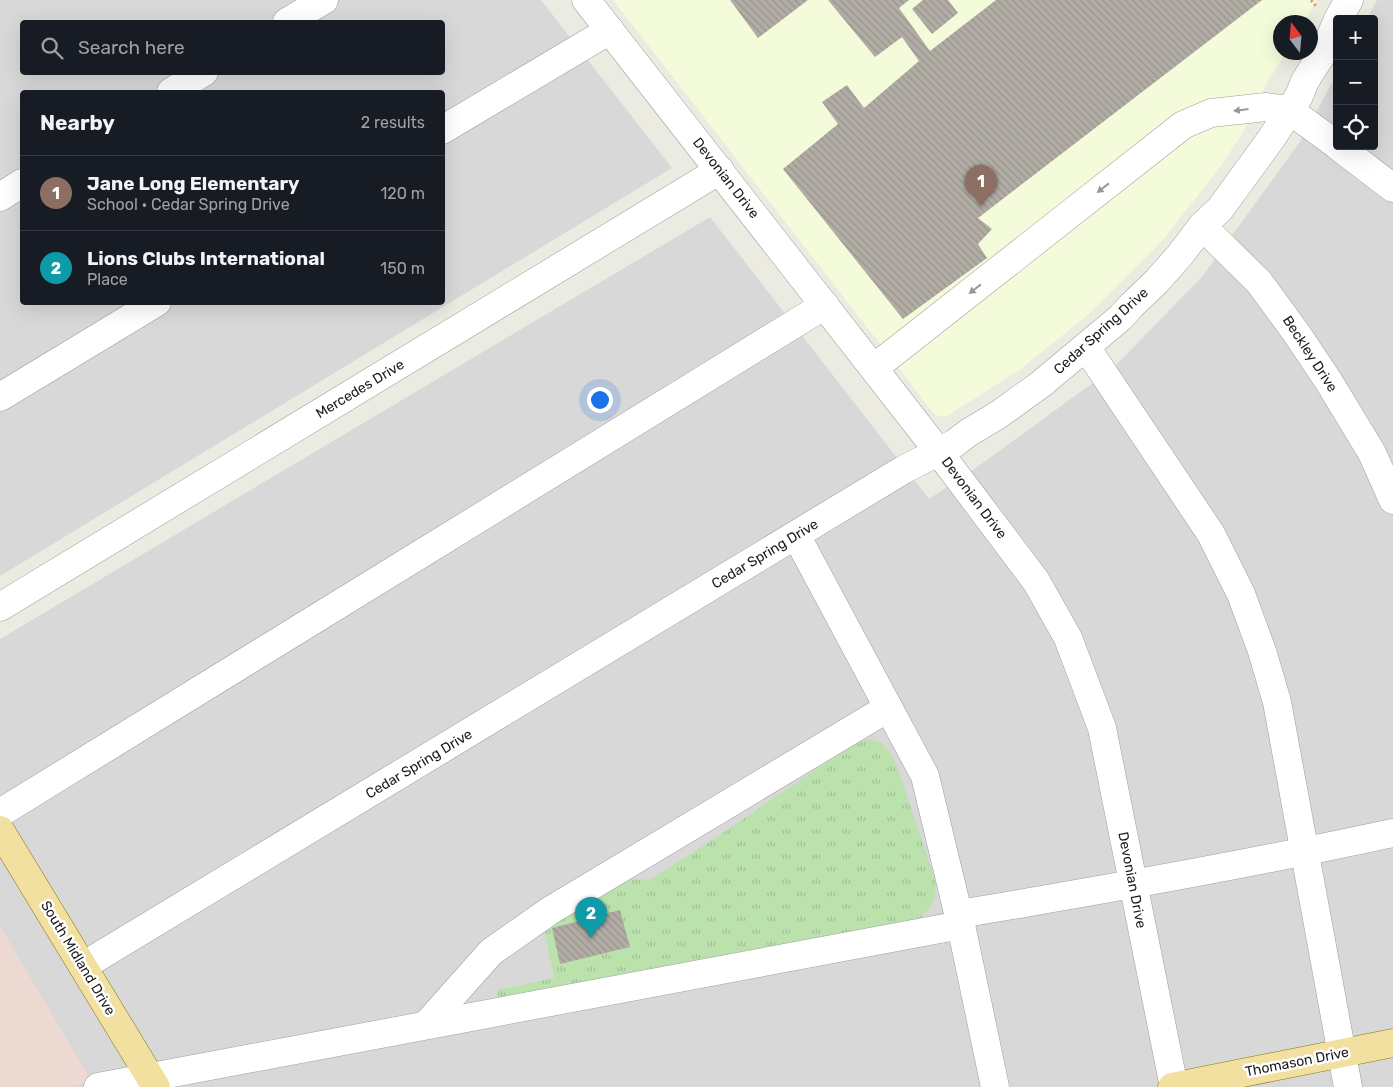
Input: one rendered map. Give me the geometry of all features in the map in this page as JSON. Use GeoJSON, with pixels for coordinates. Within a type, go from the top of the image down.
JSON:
{"type":"FeatureCollection","features":[{"type":"Feature","properties":{"kind":"main road","name":"South Midland Drive"},"geometry":{"type":"LineString","coordinates":[[0,830],[153,1082]]}},
{"type":"Feature","properties":{"kind":"main road","name":"Thomason Drive"},"geometry":{"type":"LineString","coordinates":[[1173,1087],[1393,1043]]}},
{"type":"Feature","properties":{"kind":"street"},"geometry":{"type":"LineString","coordinates":[[290,20],[324,0]]}},
{"type":"Feature","properties":{"kind":"street","name":"Devonian Drive"},"geometry":{"type":"LineString","coordinates":[[586,0],[938,451],[1036,581],[1068,638],[1102,728],[1173,1087]]}},
{"type":"Feature","properties":{"kind":"street","name":"Cedar Spring Drive"},"geometry":{"type":"LineString","coordinates":[[1341,15],[1349,0]]}},
{"type":"Feature","properties":{"kind":"street"},"geometry":{"type":"LineString","coordinates":[[445,128],[610,30]]}},
{"type":"Feature","properties":{"kind":"street","name":"Cedar Spring Drive"},"geometry":{"type":"LineString","coordinates":[[83,966],[903,470],[954,443],[998,415],[1041,384],[1120,318],[1157,282],[1202,226],[1220,209],[1261,154],[1299,96],[1305,80],[1324,51],[1333,31]]}},
{"type":"Feature","properties":{"kind":"street"},"geometry":{"type":"LineString","coordinates":[[175,90],[199,75]]}},
{"type":"Feature","properties":{"kind":"street"},"geometry":{"type":"LineString","coordinates":[[874,368],[1183,125],[1211,113],[1266,107],[1289,110],[1333,143]]}},
{"type":"Feature","properties":{"kind":"street"},"geometry":{"type":"LineString","coordinates":[[1342,150],[1393,188]]}},
{"type":"Feature","properties":{"kind":"street","name":"Mercedes Drive"},"geometry":{"type":"LineString","coordinates":[[0,607],[720,170]]}},
{"type":"Feature","properties":{"kind":"street"},"geometry":{"type":"LineString","coordinates":[[0,197],[20,184]]}},
{"type":"Feature","properties":{"kind":"street","name":"Beckley Drive"},"geometry":{"type":"LineString","coordinates":[[1202,226],[1260,282],[1297,334],[1325,375],[1372,453],[1393,500]]}},
{"type":"Feature","properties":{"kind":"street"},"geometry":{"type":"LineString","coordinates":[[0,397],[152,305]]}},
{"type":"Feature","properties":{"kind":"street"},"geometry":{"type":"LineString","coordinates":[[0,814],[825,305]]}},
{"type":"Feature","properties":{"kind":"street"},"geometry":{"type":"LineString","coordinates":[[1086,347],[1211,534],[1241,594],[1262,651],[1277,702],[1348,1087]]}},
{"type":"Feature","properties":{"kind":"street"},"geometry":{"type":"LineString","coordinates":[[796,535],[925,776],[960,919],[994,1087]]}},
{"type":"Feature","properties":{"kind":"street"},"geometry":{"type":"LineString","coordinates":[[426,1025],[491,952],[551,910],[888,708]]}},
{"type":"Feature","properties":{"kind":"street"},"geometry":{"type":"LineString","coordinates":[[98,1087],[153,1082],[426,1025],[1393,833]]}},
{"type":"Feature","properties":{"kind":"shaded area"},"geometry":{"type":"Polygon","coordinates":[[[0,0],[541,0],[672,168],[0,576],[0,0]]]}},
{"type":"Feature","properties":{"kind":"shaded area"},"geometry":{"type":"Polygon","coordinates":[[[613,0],[1317,0],[1308,15],[1273,15],[1273,60],[1281,60],[1267,82],[1244,131],[1218,170],[1161,242],[1090,313],[1018,371],[947,416],[936,416],[613,0]]]}},
{"type":"Feature","properties":{"kind":"shaded area"},"geometry":{"type":"Polygon","coordinates":[[[1377,0],[1393,0],[1393,1087],[0,1087],[0,639],[710,217],[929,499],[980,465],[1112,369],[1202,277],[1299,143],[1333,81],[1333,150],[1378,150],[1378,15],[1369,15],[1377,0]]]}},
{"type":"Feature","properties":{"kind":"shaded area"},"geometry":{"type":"Polygon","coordinates":[[[0,926],[92,1082],[68,1087],[0,1087],[0,926]]]}},
{"type":"Feature","properties":{"kind":"green space"},"geometry":{"type":"Polygon","coordinates":[[[867,739],[879,742],[892,755],[935,879],[936,891],[934,901],[920,919],[499,1000],[497,990],[554,978],[544,927],[626,879],[649,880],[714,839],[822,765],[867,739]]]}},
{"type":"Feature","properties":{"kind":"building"},"geometry":{"type":"Polygon","coordinates":[[[730,0],[808,0],[758,38],[730,0]]]}},
{"type":"Feature","properties":{"kind":"building"},"geometry":{"type":"Polygon","coordinates":[[[828,0],[909,0],[899,8],[930,51],[996,0],[1262,0],[978,218],[992,229],[978,244],[987,258],[903,319],[783,169],[838,124],[822,102],[847,85],[864,108],[919,61],[902,37],[875,57],[828,0]]]}},
{"type":"Feature","properties":{"kind":"building"},"geometry":{"type":"Polygon","coordinates":[[[923,0],[948,0],[958,13],[932,34],[912,9],[923,0]]]}},
{"type":"Feature","properties":{"kind":"building"},"geometry":{"type":"Polygon","coordinates":[[[601,904],[604,914],[620,910],[630,947],[560,964],[552,928],[595,917],[592,906],[601,904]]]}},
{"type":"Feature","properties":{"kind":"place","name":"Jane Long Elementary"},"geometry":{"type":"Point","coordinates":[981,206]}},
{"type":"Feature","properties":{"kind":"place","name":"Lions Clubs International"},"geometry":{"type":"Point","coordinates":[591,938]}}]}
